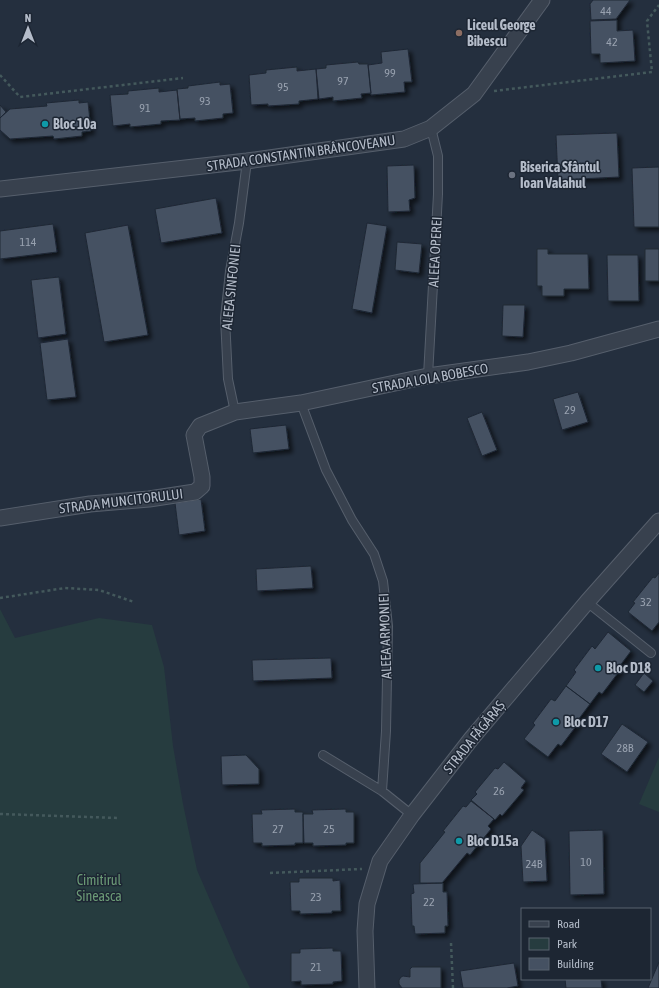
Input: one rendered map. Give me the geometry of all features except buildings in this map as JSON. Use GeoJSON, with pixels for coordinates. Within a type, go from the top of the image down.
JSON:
{"type":"FeatureCollection","features":[{"type":"Feature","properties":{"kind":"street","name":"STRADA CONSTANTIN BRÂNCOVEANU"},"geometry":{"type":"LineString","coordinates":[[0,189],[247,161],[404,139],[431,128],[474,94],[542,0]]}},
{"type":"Feature","properties":{"kind":"street","name":"STRADA LOLA BOBESCO"},"geometry":{"type":"LineString","coordinates":[[200,426],[235,412],[301,403],[428,376],[528,362],[571,353],[659,329]]}},
{"type":"Feature","properties":{"kind":"street","name":"STRADA MUNCITORULUI"},"geometry":{"type":"LineString","coordinates":[[0,518],[90,504],[149,499],[196,492],[202,486],[202,477],[194,435],[200,426]]}},
{"type":"Feature","properties":{"kind":"street","name":"STRADA FĂGĂRAȘ"},"geometry":{"type":"LineString","coordinates":[[367,988],[365,931],[367,904],[380,860],[412,815],[471,739],[587,602],[659,521]]}},
{"type":"Feature","properties":{"kind":"lane","name":"ALEEA OPEREI"},"geometry":{"type":"LineString","coordinates":[[428,376],[438,194],[438,156],[431,128]]}},
{"type":"Feature","properties":{"kind":"lane","name":"ALEEA SINFONIEI"},"geometry":{"type":"LineString","coordinates":[[235,412],[228,379],[225,318],[230,271],[239,223],[247,161]]}},
{"type":"Feature","properties":{"kind":"lane","name":"ALEEA ARMONIEI"},"geometry":{"type":"LineString","coordinates":[[301,403],[326,470],[352,520],[374,554],[383,581],[388,626],[386,731],[382,791]]}},
{"type":"Feature","properties":{"kind":"lane"},"geometry":{"type":"LineString","coordinates":[[587,602],[651,653]]}},
{"type":"Feature","properties":{"kind":"lane"},"geometry":{"type":"LineString","coordinates":[[323,755],[382,791],[412,815]]}},
{"type":"Feature","properties":{"kind":"path"},"geometry":{"type":"LineString","coordinates":[[474,94],[652,72],[647,21],[659,5]]}},
{"type":"Feature","properties":{"kind":"path"},"geometry":{"type":"LineString","coordinates":[[0,74],[20,97],[184,78]]}},
{"type":"Feature","properties":{"kind":"path"},"geometry":{"type":"LineString","coordinates":[[0,598],[65,588],[99,590],[134,602]]}},
{"type":"Feature","properties":{"kind":"path"},"geometry":{"type":"LineString","coordinates":[[0,814],[118,818]]}},
{"type":"Feature","properties":{"kind":"path"},"geometry":{"type":"LineString","coordinates":[[270,873],[377,869]]}},
{"type":"Feature","properties":{"kind":"path"},"geometry":{"type":"LineString","coordinates":[[451,943],[453,988]]}},
{"type":"Feature","properties":{"kind":"green space","name":"Cimitirul Sineasca"},"geometry":{"type":"Polygon","coordinates":[[[0,609],[15,638],[99,618],[152,625],[164,667],[173,746],[183,804],[197,870],[237,962],[250,988],[0,988],[0,609]]]}},
{"type":"Feature","properties":{"kind":"green space"},"geometry":{"type":"Polygon","coordinates":[[[659,757],[659,812],[639,804],[659,757]]]}},
{"type":"Feature","properties":{"kind":"place","name":"Liceul George Bibescu"},"geometry":{"type":"Point","coordinates":[459,33]}},
{"type":"Feature","properties":{"kind":"place","name":"Bloc 10a"},"geometry":{"type":"Point","coordinates":[45,124]}},
{"type":"Feature","properties":{"kind":"place","name":"Biserica Sfântul Ioan Valahul"},"geometry":{"type":"Point","coordinates":[512,175]}},
{"type":"Feature","properties":{"kind":"place","name":"Bloc D18"},"geometry":{"type":"Point","coordinates":[598,668]}},
{"type":"Feature","properties":{"kind":"place","name":"Bloc D17"},"geometry":{"type":"Point","coordinates":[556,722]}},
{"type":"Feature","properties":{"kind":"place","name":"Bloc D15a"},"geometry":{"type":"Point","coordinates":[459,841]}}]}
